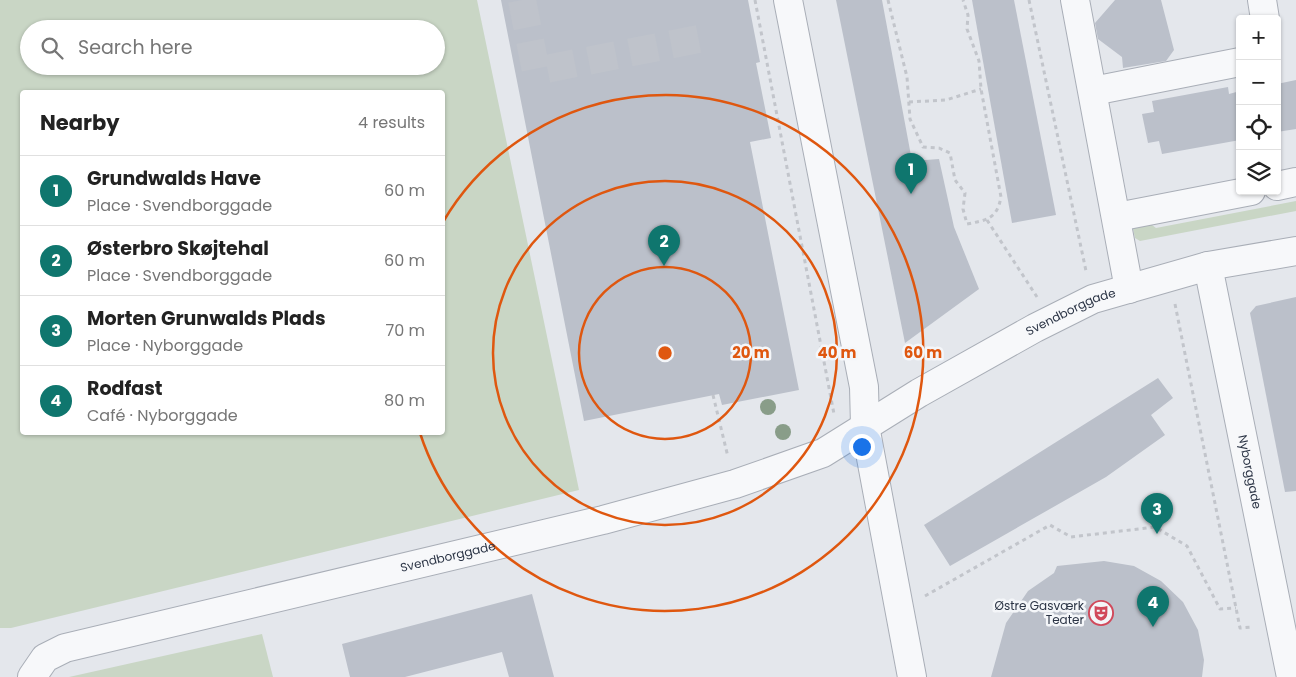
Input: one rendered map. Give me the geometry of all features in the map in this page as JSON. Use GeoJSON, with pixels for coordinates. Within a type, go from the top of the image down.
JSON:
{"type":"FeatureCollection","features":[{"type":"Feature","properties":{"kind":"street"},"geometry":{"type":"LineString","coordinates":[[788,0],[864,387],[865,426],[912,677]]}},
{"type":"Feature","properties":{"kind":"street"},"geometry":{"type":"LineString","coordinates":[[1075,0],[1130,289]]}},
{"type":"Feature","properties":{"kind":"street"},"geometry":{"type":"LineString","coordinates":[[1262,0],[1265,15]]}},
{"type":"Feature","properties":{"kind":"street"},"geometry":{"type":"LineString","coordinates":[[1093,91],[1236,63]]}},
{"type":"Feature","properties":{"kind":"street"},"geometry":{"type":"LineString","coordinates":[[1281,185],[1296,182]]}},
{"type":"Feature","properties":{"kind":"street"},"geometry":{"type":"LineString","coordinates":[[1117,217],[1236,194]]}},
{"type":"Feature","properties":{"kind":"street","name":"Svendborggade"},"geometry":{"type":"LineString","coordinates":[[32,677],[45,658],[65,648],[603,520],[735,484],[822,453],[918,393],[1093,299],[1208,266],[1296,250]]}},
{"type":"Feature","properties":{"kind":"street","name":"Nyborggade"},"geometry":{"type":"LineString","coordinates":[[1208,266],[1291,677]]}},
{"type":"Feature","properties":{"kind":"path"},"geometry":{"type":"LineString","coordinates":[[755,0],[839,443]]}},
{"type":"Feature","properties":{"kind":"path"},"geometry":{"type":"LineString","coordinates":[[888,0],[907,77],[910,120],[923,147],[939,148],[950,153],[955,180],[965,193],[964,209],[967,224],[987,220],[999,209],[1001,197],[981,89],[978,61],[967,29],[968,15],[963,0]]}},
{"type":"Feature","properties":{"kind":"path"},"geometry":{"type":"LineString","coordinates":[[1029,0],[1077,237],[1093,299]]}},
{"type":"Feature","properties":{"kind":"path"},"geometry":{"type":"LineString","coordinates":[[909,102],[946,100],[981,89]]}},
{"type":"Feature","properties":{"kind":"path"},"geometry":{"type":"LineString","coordinates":[[987,220],[1051,320]]}},
{"type":"Feature","properties":{"kind":"path"},"geometry":{"type":"LineString","coordinates":[[1169,276],[1240,628],[1280,626]]}},
{"type":"Feature","properties":{"kind":"path"},"geometry":{"type":"LineString","coordinates":[[713,395],[735,484]]}},
{"type":"Feature","properties":{"kind":"path"},"geometry":{"type":"LineString","coordinates":[[899,611],[1050,525],[1071,536],[1155,527],[1187,546],[1220,609],[1236,608]]}},
{"type":"Feature","properties":{"kind":"green space"},"geometry":{"type":"Polygon","coordinates":[[[0,0],[477,0],[579,490],[11,628],[0,628],[0,0]]]}},
{"type":"Feature","properties":{"kind":"green space"},"geometry":{"type":"Polygon","coordinates":[[[1296,201],[1296,211],[1140,241],[1135,238],[1132,224],[1151,220],[1152,225],[1156,228],[1296,201]]]}},
{"type":"Feature","properties":{"kind":"green space"},"geometry":{"type":"Polygon","coordinates":[[[262,634],[273,677],[69,677],[262,634]]]}},
{"type":"Feature","properties":{"kind":"building"},"geometry":{"type":"Polygon","coordinates":[[[501,0],[748,0],[760,62],[756,63],[771,138],[750,142],[799,390],[722,405],[719,394],[584,421],[501,0]]]}},
{"type":"Feature","properties":{"kind":"building"},"geometry":{"type":"Polygon","coordinates":[[[836,0],[882,0],[912,161],[939,159],[954,227],[979,289],[905,343],[836,0]]]}},
{"type":"Feature","properties":{"kind":"building"},"geometry":{"type":"Polygon","coordinates":[[[972,0],[1014,0],[1056,215],[1012,223],[972,0]]]}},
{"type":"Feature","properties":{"kind":"building"},"geometry":{"type":"Polygon","coordinates":[[[1115,0],[1161,0],[1174,50],[1166,61],[1123,68],[1122,57],[1098,39],[1095,23],[1115,0]]]}},
{"type":"Feature","properties":{"kind":"building"},"geometry":{"type":"Polygon","coordinates":[[[1296,80],[1296,129],[1281,131],[1281,83],[1296,80]]]}},
{"type":"Feature","properties":{"kind":"building"},"geometry":{"type":"Polygon","coordinates":[[[1228,87],[1229,94],[1236,92],[1236,141],[1162,154],[1159,141],[1148,143],[1142,114],[1154,112],[1152,101],[1228,87]]]}},
{"type":"Feature","properties":{"kind":"building"},"geometry":{"type":"Polygon","coordinates":[[[1296,297],[1296,491],[1285,492],[1250,313],[1256,306],[1296,297]]]}},
{"type":"Feature","properties":{"kind":"building"},"geometry":{"type":"Polygon","coordinates":[[[1158,378],[1173,398],[1151,415],[1165,435],[1106,477],[950,566],[924,525],[1158,378]]]}},
{"type":"Feature","properties":{"kind":"building","name":"Østre Gasværk Teater"},"geometry":{"type":"Polygon","coordinates":[[[1104,561],[1134,566],[1161,581],[1183,602],[1198,630],[1204,660],[1202,677],[991,677],[1006,623],[1028,591],[1054,573],[1057,566],[1104,561]]]}},
{"type":"Feature","properties":{"kind":"building"},"geometry":{"type":"Polygon","coordinates":[[[532,594],[554,677],[509,677],[502,652],[405,677],[350,677],[342,644],[532,594]]]}},
{"type":"Feature","properties":{"kind":"tunnel"},"geometry":{"type":"LineString","coordinates":[[522,0],[536,71],[709,37]]}},
{"type":"Feature","properties":{"kind":"place","name":"Grundwalds Have"},"geometry":{"type":"Point","coordinates":[911,194]}},
{"type":"Feature","properties":{"kind":"place","name":"Østerbro Skøjtehal"},"geometry":{"type":"Point","coordinates":[664,266]}},
{"type":"Feature","properties":{"kind":"place","name":"Morten Grunwalds Plads"},"geometry":{"type":"Point","coordinates":[1157,534]}},
{"type":"Feature","properties":{"kind":"place","name":"Østre Gasværk Teater"},"geometry":{"type":"Point","coordinates":[1101,613]}},
{"type":"Feature","properties":{"kind":"place","name":"Rodfast"},"geometry":{"type":"Point","coordinates":[1153,627]}}]}
